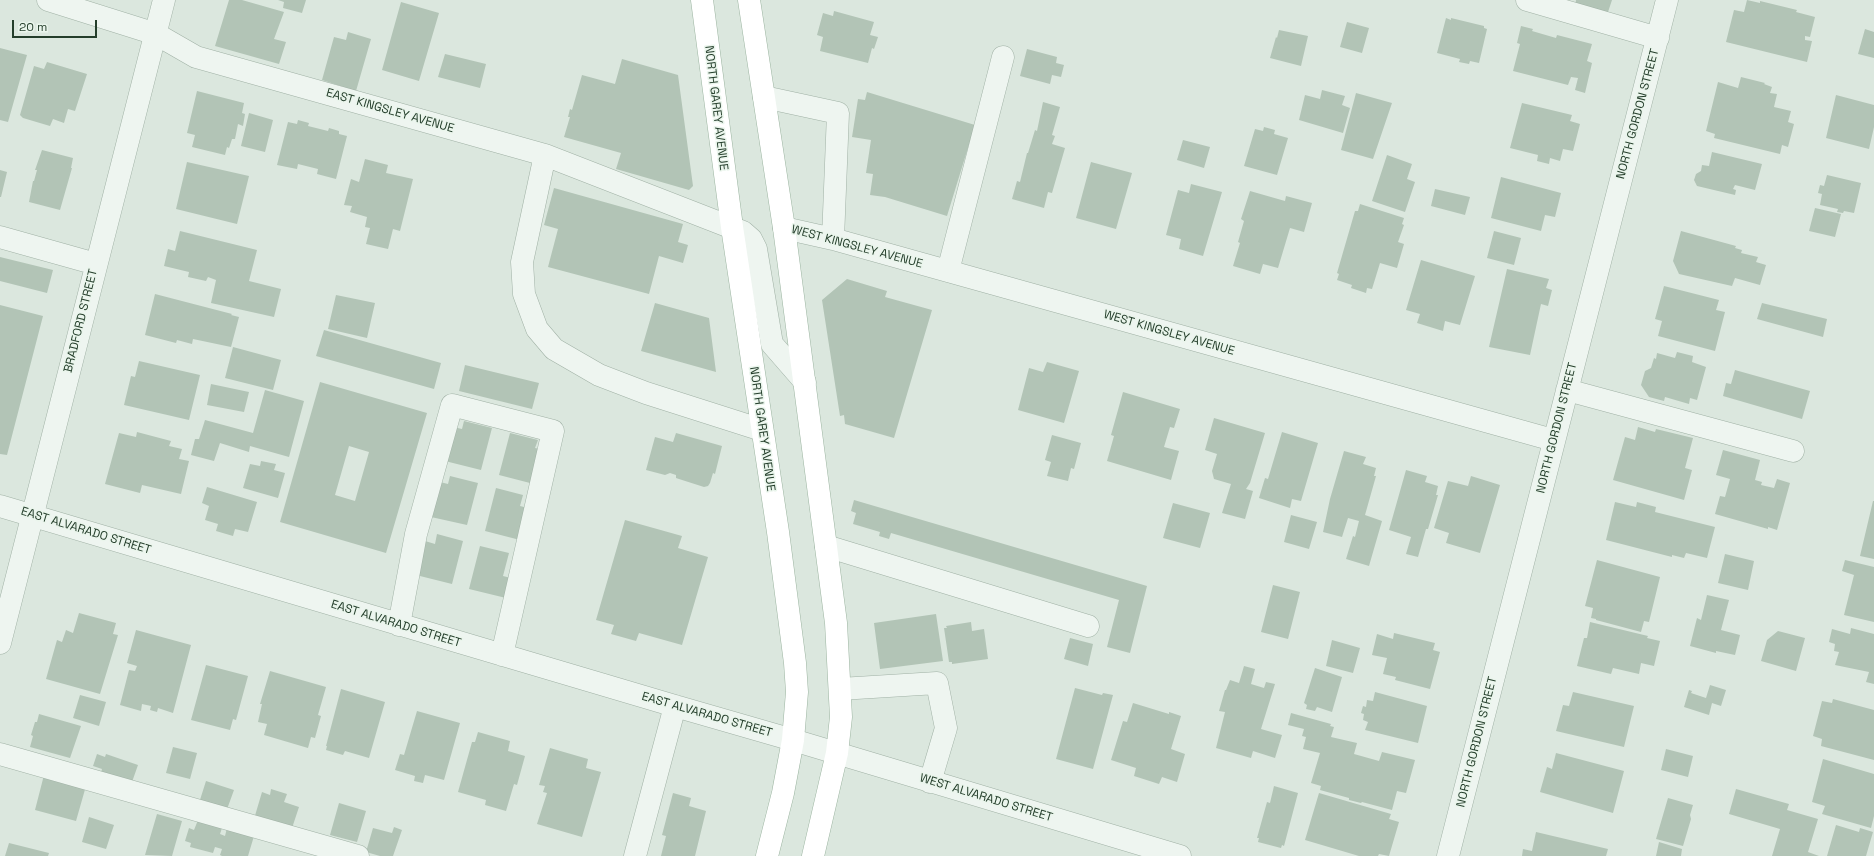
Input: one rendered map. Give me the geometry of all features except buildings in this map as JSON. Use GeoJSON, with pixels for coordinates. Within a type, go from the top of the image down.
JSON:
{"type":"FeatureCollection","features":[{"type":"Feature","properties":{"kind":"main road","name":"NORTH GAREY AVENUE"},"geometry":{"type":"LineString","coordinates":[[702,0],[732,227],[795,663],[796,700],[793,740],[783,793],[766,856]]}},
{"type":"Feature","properties":{"kind":"main road"},"geometry":{"type":"LineString","coordinates":[[749,0],[784,228],[836,623],[841,717],[837,753],[813,856]]}},
{"type":"Feature","properties":{"kind":"street","name":"EAST KINGSLEY AVENUE"},"geometry":{"type":"LineString","coordinates":[[48,0],[156,34],[196,57],[545,155],[743,232],[751,239],[756,249],[772,344],[805,382]]}},
{"type":"Feature","properties":{"kind":"street","name":"BRADFORD STREET"},"geometry":{"type":"LineString","coordinates":[[0,643],[164,0]]}},
{"type":"Feature","properties":{"kind":"street"},"geometry":{"type":"LineString","coordinates":[[1527,0],[1658,38]]}},
{"type":"Feature","properties":{"kind":"street","name":"NORTH GORDON STREET"},"geometry":{"type":"LineString","coordinates":[[1448,856],[1667,0]]}},
{"type":"Feature","properties":{"kind":"street"},"geometry":{"type":"LineString","coordinates":[[948,271],[1003,57]]}},
{"type":"Feature","properties":{"kind":"street"},"geometry":{"type":"LineString","coordinates":[[764,97],[838,113],[833,239]]}},
{"type":"Feature","properties":{"kind":"street"},"geometry":{"type":"LineString","coordinates":[[545,155],[522,262],[524,294],[537,329],[554,348],[599,375],[646,393],[762,430]]}},
{"type":"Feature","properties":{"kind":"street","name":"WEST KINGSLEY AVENUE"},"geometry":{"type":"LineString","coordinates":[[784,228],[833,239],[1554,440]]}},
{"type":"Feature","properties":{"kind":"street"},"geometry":{"type":"LineString","coordinates":[[0,237],[96,264]]}},
{"type":"Feature","properties":{"kind":"street"},"geometry":{"type":"LineString","coordinates":[[1567,390],[1793,451]]}},
{"type":"Feature","properties":{"kind":"street"},"geometry":{"type":"LineString","coordinates":[[400,625],[416,534],[452,405],[553,430],[502,655]]}},
{"type":"Feature","properties":{"kind":"street","name":"EAST ALVARADO STREET"},"geometry":{"type":"LineString","coordinates":[[0,506],[793,740]]}},
{"type":"Feature","properties":{"kind":"street"},"geometry":{"type":"LineString","coordinates":[[826,546],[1088,626]]}},
{"type":"Feature","properties":{"kind":"street"},"geometry":{"type":"LineString","coordinates":[[840,689],[937,683],[946,728],[930,782]]}},
{"type":"Feature","properties":{"kind":"street"},"geometry":{"type":"LineString","coordinates":[[635,856],[674,706]]}},
{"type":"Feature","properties":{"kind":"street","name":"WEST ALVARADO STREET"},"geometry":{"type":"LineString","coordinates":[[793,740],[930,782],[1140,850],[1180,856]]}},
{"type":"Feature","properties":{"kind":"street"},"geometry":{"type":"LineString","coordinates":[[0,754],[358,856]]}}]}
